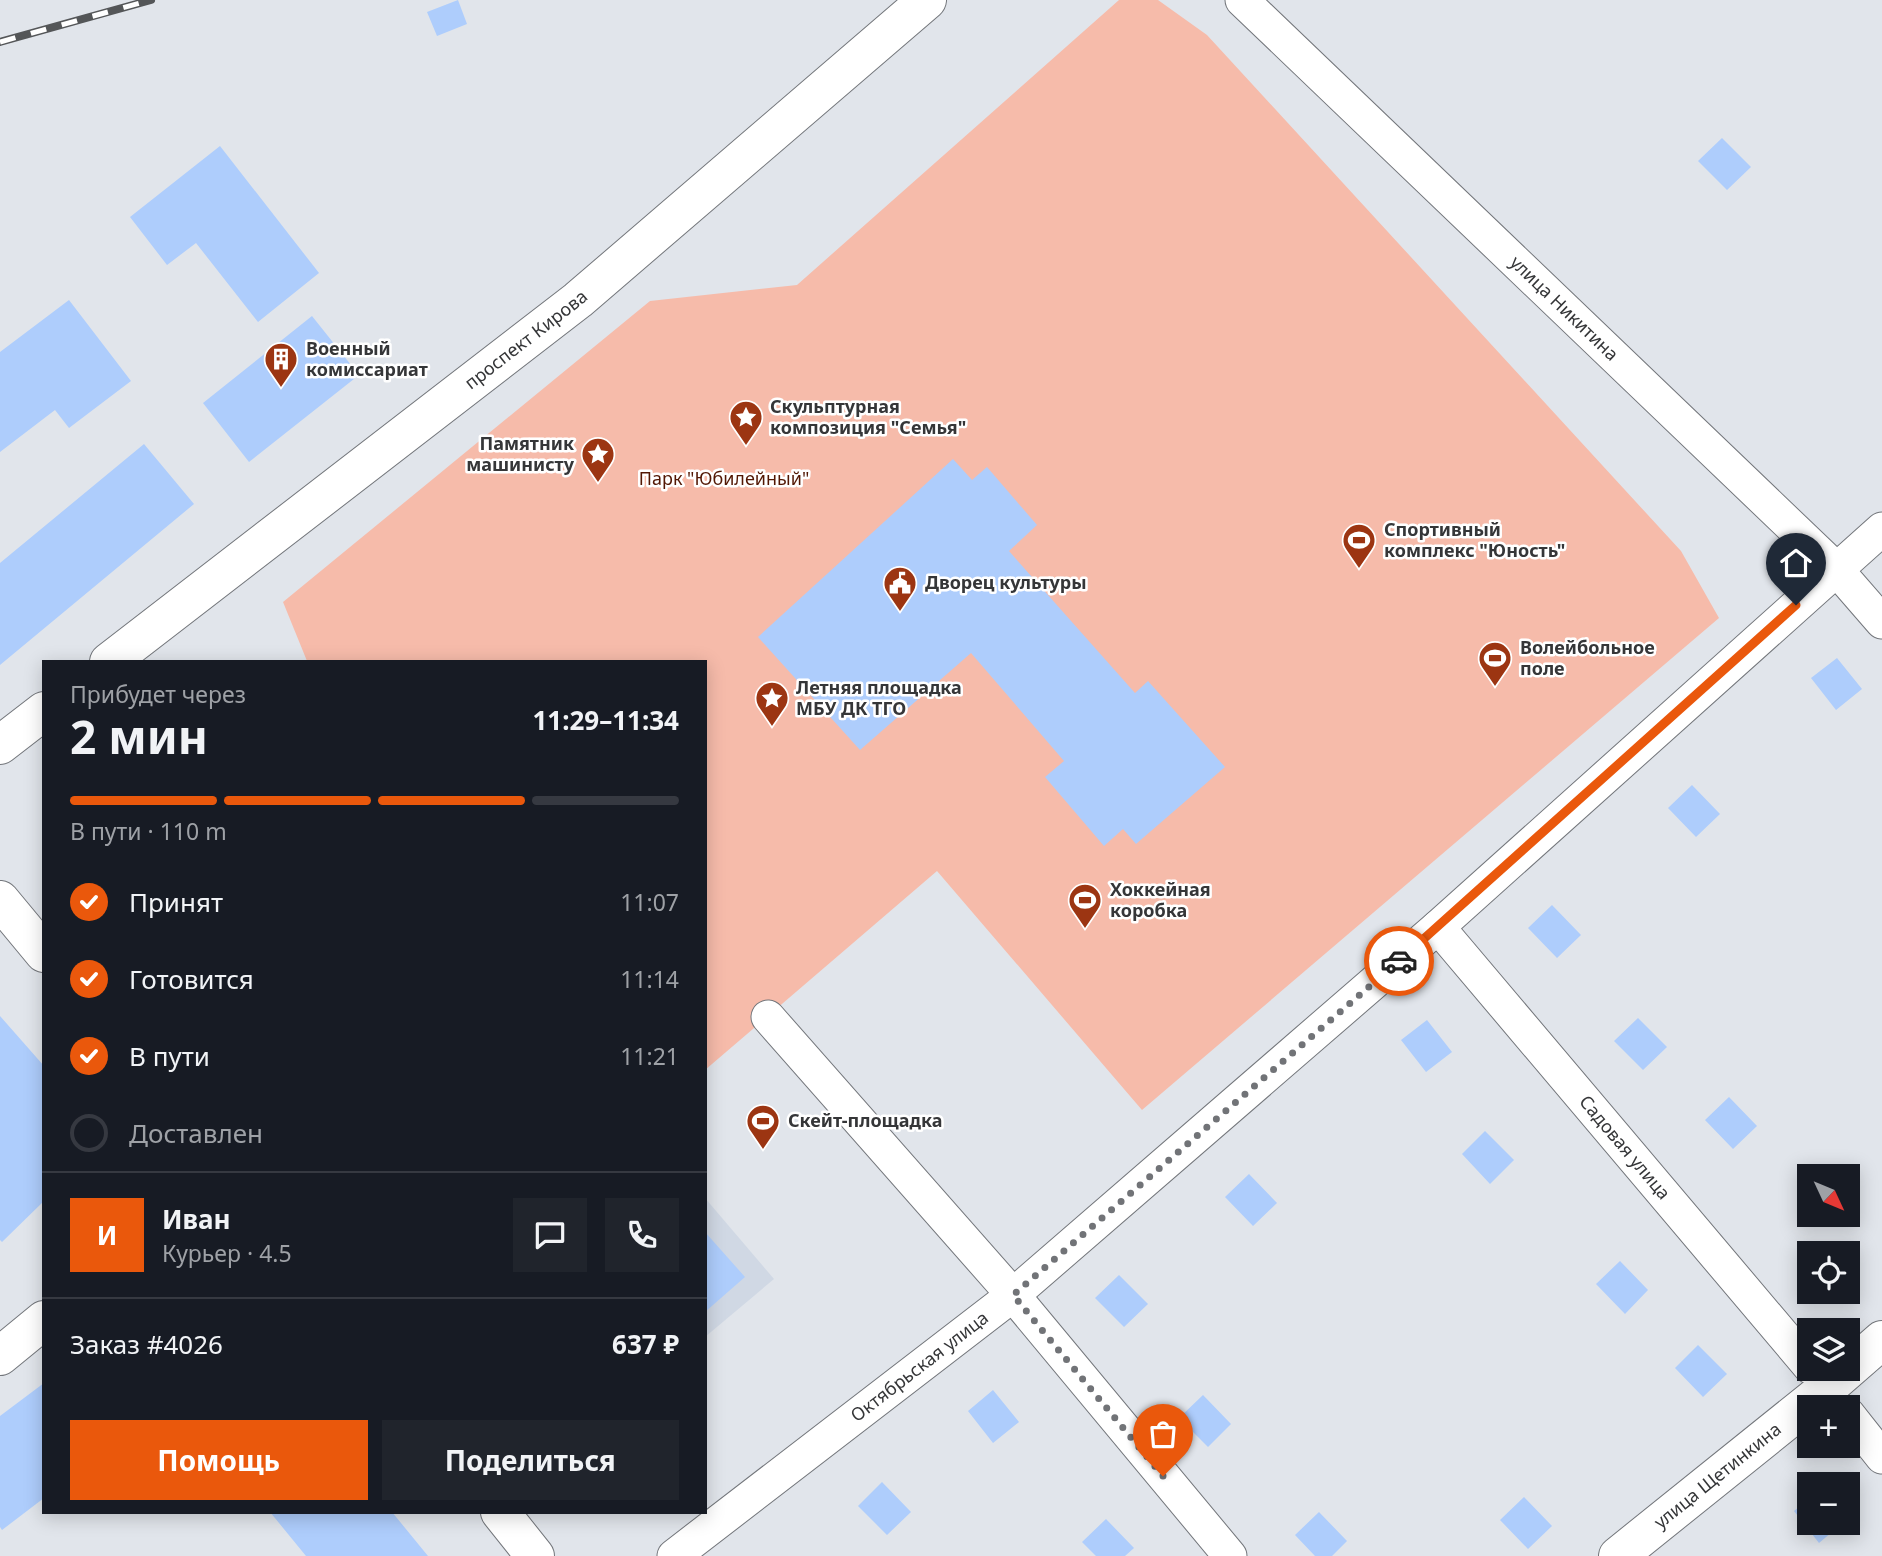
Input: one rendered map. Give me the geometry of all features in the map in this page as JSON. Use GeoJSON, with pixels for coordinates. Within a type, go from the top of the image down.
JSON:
{"type":"FeatureCollection","features":[{"type":"Feature","properties":{"kind":"street","name":"проспект Кирова"},"geometry":{"type":"LineString","coordinates":[[112,660],[578,300],[927,0]]}},
{"type":"Feature","properties":{"kind":"street","name":"улица Никитина"},"geometry":{"type":"LineString","coordinates":[[1242,0],[1836,569],[1882,622]]}},
{"type":"Feature","properties":{"kind":"street","name":"Октябрьская улица"},"geometry":{"type":"LineString","coordinates":[[674,1556],[1013,1295],[1438,927],[1882,529]]}},
{"type":"Feature","properties":{"kind":"street"},"geometry":{"type":"LineString","coordinates":[[0,745],[42,714]]}},
{"type":"Feature","properties":{"kind":"street"},"geometry":{"type":"LineString","coordinates":[[0,900],[42,951]]}},
{"type":"Feature","properties":{"kind":"street","name":"Садовая улица"},"geometry":{"type":"LineString","coordinates":[[1438,927],[1882,1457]]}},
{"type":"Feature","properties":{"kind":"street"},"geometry":{"type":"LineString","coordinates":[[768,1017],[1013,1295],[1230,1556]]}},
{"type":"Feature","properties":{"kind":"street"},"geometry":{"type":"LineString","coordinates":[[0,1356],[42,1322]]}},
{"type":"Feature","properties":{"kind":"street","name":"улица Щетинкина"},"geometry":{"type":"LineString","coordinates":[[1618,1556],[1827,1389],[1882,1340]]}},
{"type":"Feature","properties":{"kind":"street"},"geometry":{"type":"LineString","coordinates":[[502,1514],[535,1556]]}},
{"type":"Feature","properties":{"kind":"shaded area"},"geometry":{"type":"Polygon","coordinates":[[[707,1200],[774,1279],[707,1335],[707,1200]]]}},
{"type":"Feature","properties":{"kind":"green space","name":"Спортивный комплекс \"Юность\""},"geometry":{"type":"Polygon","coordinates":[[[1119,0],[1158,0],[1207,35],[1681,551],[1719,618],[1142,1110],[937,871],[707,1068],[707,660],[307,660],[283,602],[650,301],[797,285],[1119,0]]]}},
{"type":"Feature","properties":{"kind":"building"},"geometry":{"type":"Polygon","coordinates":[[[458,0],[467,24],[437,36],[427,12],[458,0]]]}},
{"type":"Feature","properties":{"kind":"building"},"geometry":{"type":"Polygon","coordinates":[[[1722,138],[1751,167],[1727,190],[1698,161],[1722,138]]]}},
{"type":"Feature","properties":{"kind":"building"},"geometry":{"type":"Polygon","coordinates":[[[220,146],[319,273],[258,322],[196,243],[167,265],[130,217],[220,146]]]}},
{"type":"Feature","properties":{"kind":"building"},"geometry":{"type":"Polygon","coordinates":[[[69,300],[131,381],[69,428],[55,410],[0,452],[0,352],[69,300]]]}},
{"type":"Feature","properties":{"kind":"building","name":"Военный комиссариат"},"geometry":{"type":"Polygon","coordinates":[[[312,316],[359,375],[249,462],[203,403],[312,316]]]}},
{"type":"Feature","properties":{"kind":"building"},"geometry":{"type":"Polygon","coordinates":[[[144,444],[194,504],[0,665],[0,563],[144,444]]]}},
{"type":"Feature","properties":{"kind":"building"},"geometry":{"type":"Polygon","coordinates":[[[953,459],[972,480],[987,467],[1037,525],[1009,551],[1135,693],[1148,681],[1225,767],[1136,844],[1123,829],[1104,846],[1045,777],[1064,761],[971,653],[860,750],[758,637],[953,459]]]}},
{"type":"Feature","properties":{"kind":"building"},"geometry":{"type":"Polygon","coordinates":[[[1837,658],[1862,689],[1836,710],[1811,678],[1837,658]]]}},
{"type":"Feature","properties":{"kind":"building"},"geometry":{"type":"Polygon","coordinates":[[[1692,785],[1720,814],[1696,837],[1668,808],[1692,785]]]}},
{"type":"Feature","properties":{"kind":"building"},"geometry":{"type":"Polygon","coordinates":[[[1552,905],[1581,935],[1557,958],[1528,928],[1552,905]]]}},
{"type":"Feature","properties":{"kind":"building"},"geometry":{"type":"Polygon","coordinates":[[[0,1016],[42,1064],[42,1203],[2,1242],[0,1016]]]}},
{"type":"Feature","properties":{"kind":"building"},"geometry":{"type":"Polygon","coordinates":[[[1638,1018],[1667,1047],[1643,1070],[1614,1041],[1638,1018]]]}},
{"type":"Feature","properties":{"kind":"building"},"geometry":{"type":"Polygon","coordinates":[[[1427,1020],[1452,1052],[1426,1072],[1401,1040],[1427,1020]]]}},
{"type":"Feature","properties":{"kind":"building"},"geometry":{"type":"Polygon","coordinates":[[[1729,1097],[1757,1126],[1733,1149],[1705,1120],[1729,1097]]]}},
{"type":"Feature","properties":{"kind":"building"},"geometry":{"type":"Polygon","coordinates":[[[1485,1131],[1514,1160],[1490,1184],[1462,1154],[1485,1131]]]}},
{"type":"Feature","properties":{"kind":"building"},"geometry":{"type":"Polygon","coordinates":[[[1249,1174],[1277,1203],[1253,1226],[1225,1197],[1249,1174]]]}},
{"type":"Feature","properties":{"kind":"building"},"geometry":{"type":"Polygon","coordinates":[[[707,1234],[745,1277],[707,1310],[707,1234]]]}},
{"type":"Feature","properties":{"kind":"building"},"geometry":{"type":"Polygon","coordinates":[[[1620,1261],[1648,1290],[1625,1314],[1596,1284],[1620,1261]]]}},
{"type":"Feature","properties":{"kind":"building"},"geometry":{"type":"Polygon","coordinates":[[[1119,1275],[1148,1304],[1124,1327],[1095,1298],[1119,1275]]]}},
{"type":"Feature","properties":{"kind":"building"},"geometry":{"type":"Polygon","coordinates":[[[1698,1345],[1727,1374],[1703,1397],[1675,1368],[1698,1345]]]}},
{"type":"Feature","properties":{"kind":"building"},"geometry":{"type":"Polygon","coordinates":[[[42,1384],[42,1500],[2,1530],[0,1527],[0,1416],[42,1384]]]}},
{"type":"Feature","properties":{"kind":"building"},"geometry":{"type":"Polygon","coordinates":[[[993,1390],[1019,1422],[993,1443],[968,1411],[993,1390]]]}},
{"type":"Feature","properties":{"kind":"building"},"geometry":{"type":"Polygon","coordinates":[[[1203,1395],[1231,1424],[1208,1447],[1179,1418],[1203,1395]]]}},
{"type":"Feature","properties":{"kind":"building"},"geometry":{"type":"Polygon","coordinates":[[[882,1482],[911,1512],[887,1535],[858,1506],[882,1482]]]}},
{"type":"Feature","properties":{"kind":"building"},"geometry":{"type":"Polygon","coordinates":[[[1524,1497],[1552,1526],[1528,1549],[1500,1520],[1524,1497]]]}},
{"type":"Feature","properties":{"kind":"building"},"geometry":{"type":"Polygon","coordinates":[[[1319,1512],[1347,1541],[1332,1556],[1315,1556],[1295,1535],[1319,1512]]]}},
{"type":"Feature","properties":{"kind":"building"},"geometry":{"type":"Polygon","coordinates":[[[272,1514],[394,1514],[428,1556],[306,1556],[272,1514]]]}},
{"type":"Feature","properties":{"kind":"building"},"geometry":{"type":"Polygon","coordinates":[[[1106,1519],[1134,1548],[1125,1556],[1096,1556],[1082,1542],[1106,1519]]]}},
{"type":"Feature","properties":{"kind":"building"},"geometry":{"type":"Polygon","coordinates":[[[1813,1535],[1829,1535],[1819,1543],[1813,1535]]]}},
{"type":"Feature","properties":{"kind":"railway"},"geometry":{"type":"LineString","coordinates":[[0,42],[151,0]]}},
{"type":"Feature","properties":{"kind":"way so far"},"geometry":{"type":"LineString","coordinates":[[1163,1476],[1013,1295],[1399,961]]}},
{"type":"Feature","properties":{"kind":"place","name":"Военный комиссариат"},"geometry":{"type":"Point","coordinates":[281,389]}},
{"type":"Feature","properties":{"kind":"place","name":"Скульптурная композиция \"Семья\""},"geometry":{"type":"Point","coordinates":[746,447]}},
{"type":"Feature","properties":{"kind":"place","name":"Памятник машинисту"},"geometry":{"type":"Point","coordinates":[598,484]}},
{"type":"Feature","properties":{"kind":"place","name":"Спортивный комплекс \"Юность\""},"geometry":{"type":"Point","coordinates":[1359,570]}},
{"type":"Feature","properties":{"kind":"place","name":"Дворец культуры"},"geometry":{"type":"Point","coordinates":[900,613]}},
{"type":"Feature","properties":{"kind":"place","name":"Волейбольное поле"},"geometry":{"type":"Point","coordinates":[1495,688]}},
{"type":"Feature","properties":{"kind":"place","name":"Летняя площадка МБУ ДК ТГО"},"geometry":{"type":"Point","coordinates":[772,728]}},
{"type":"Feature","properties":{"kind":"place","name":"Хоккейная коробка"},"geometry":{"type":"Point","coordinates":[1085,930]}},
{"type":"Feature","properties":{"kind":"place","name":"Скейт-площадка"},"geometry":{"type":"Point","coordinates":[763,1151]}},
{"type":"Feature","properties":{"kind":"route"},"geometry":{"type":"LineString","coordinates":[[1399,961],[1796,605]]}},
{"type":"Feature","properties":{"kind":"park label","name":"Парк \"Юбилейный\""},"geometry":{"type":"Point","coordinates":[724,479]}}]}
